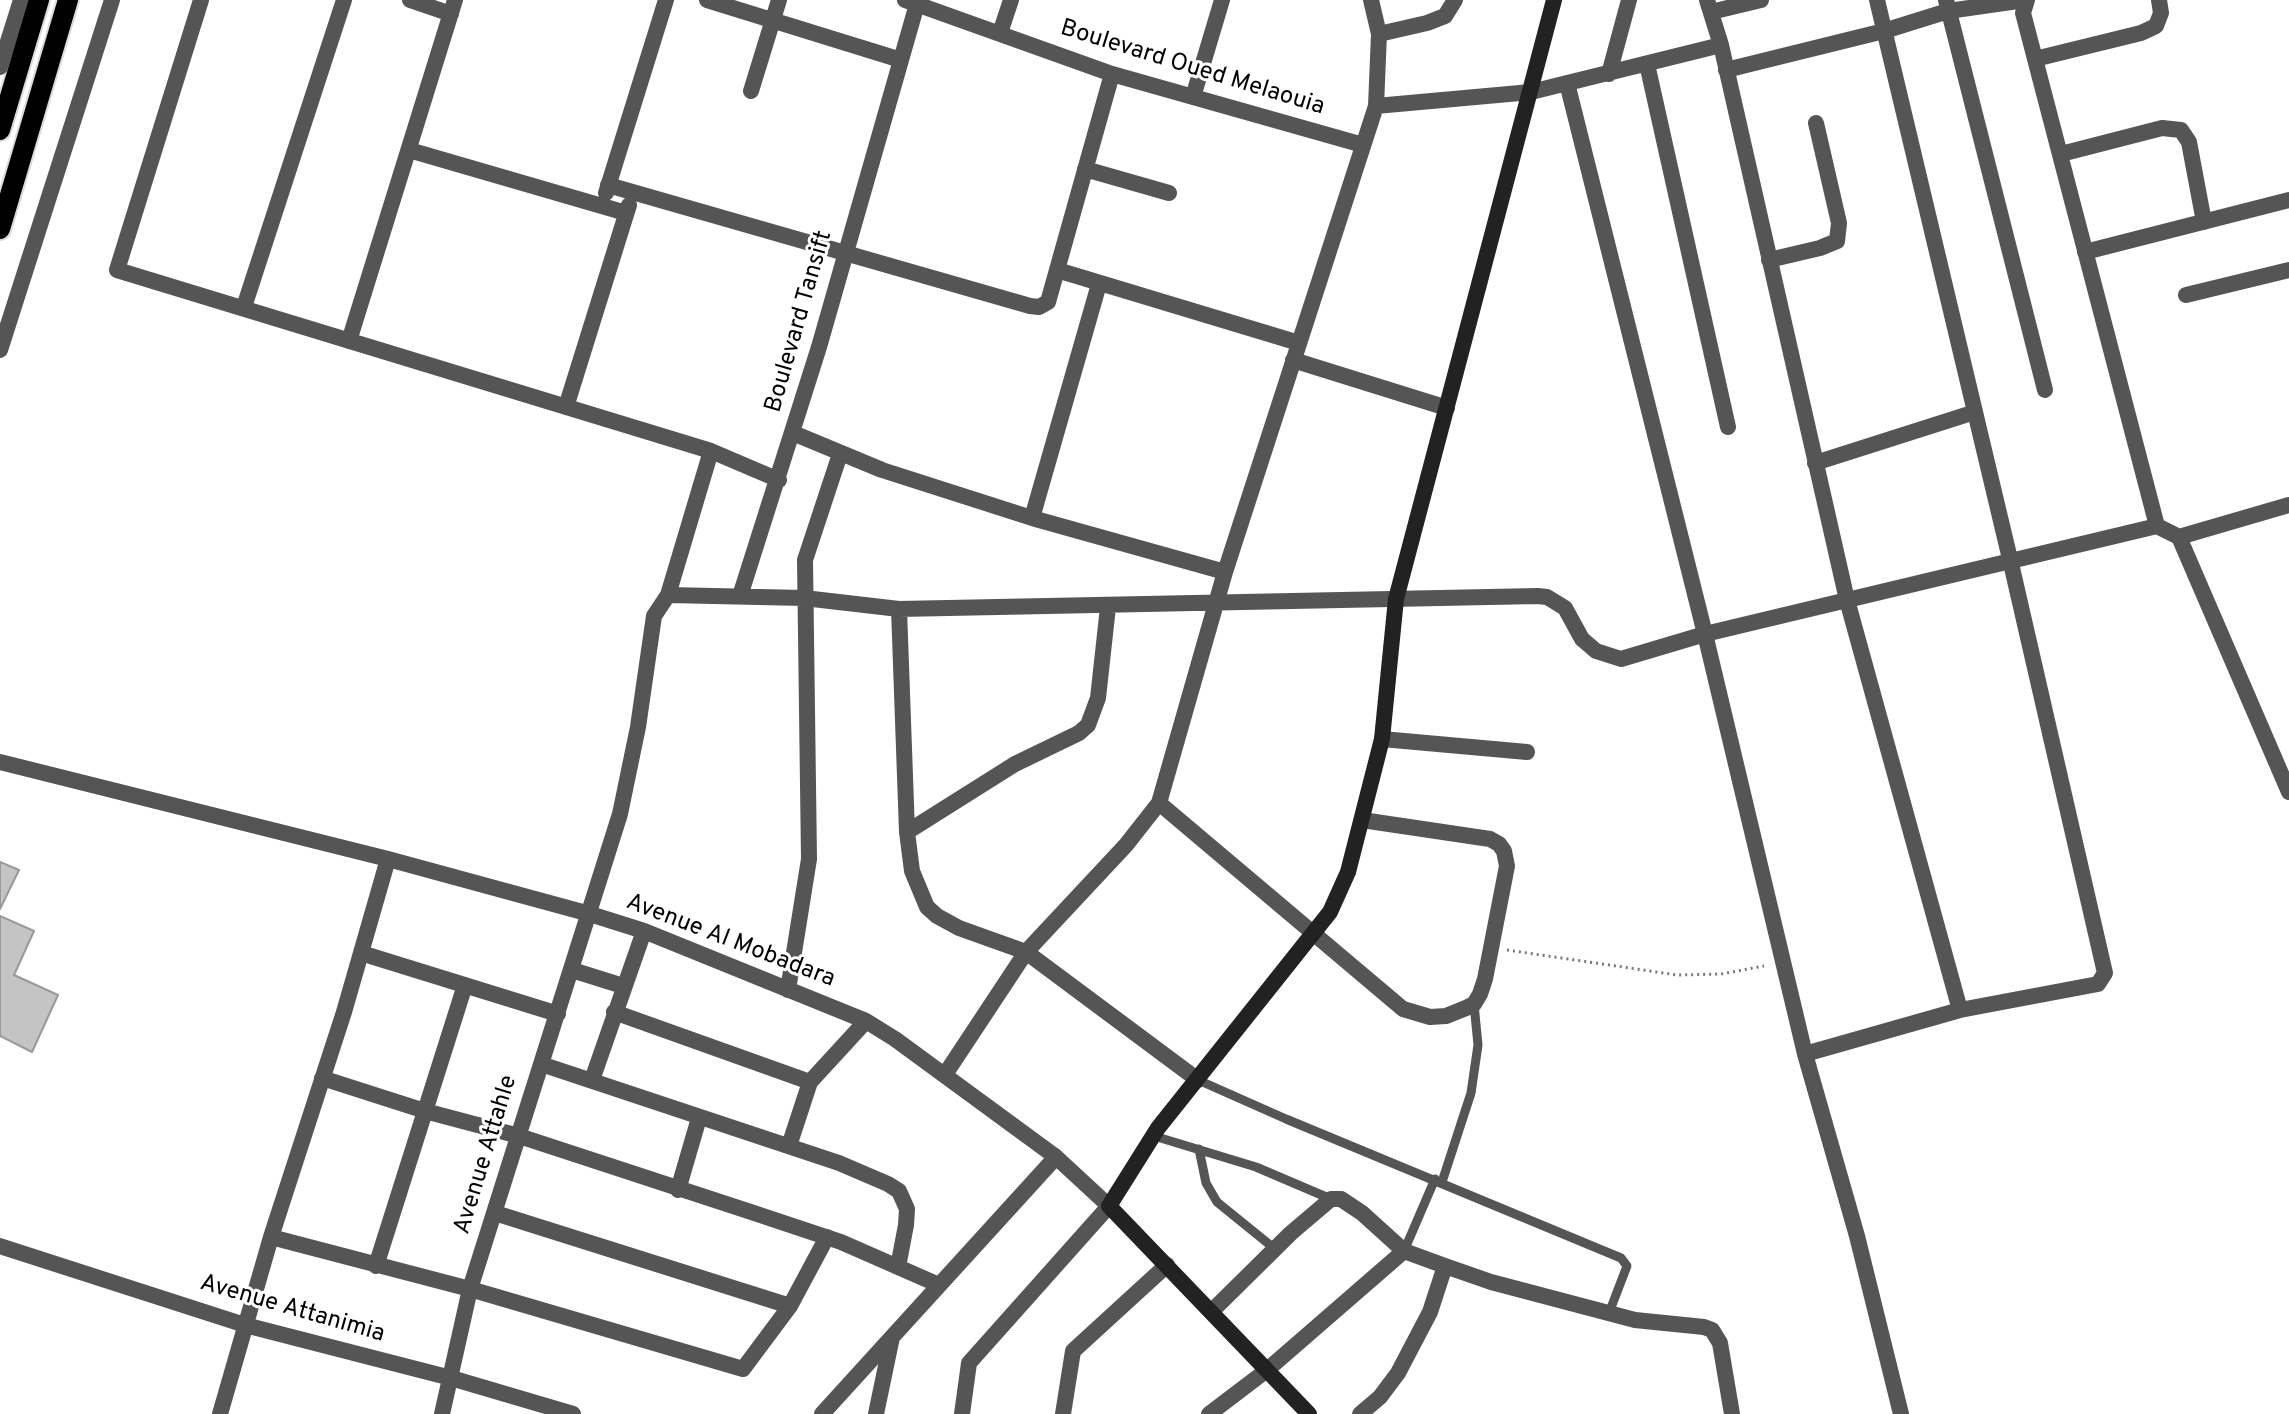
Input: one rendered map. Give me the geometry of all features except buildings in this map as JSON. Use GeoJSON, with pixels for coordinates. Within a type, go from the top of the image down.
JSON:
{"type":"FeatureCollection","features":[{"type":"Feature","properties":{"kind":"main road"},"geometry":{"type":"LineString","coordinates":[[0,130],[39,0]]}},
{"type":"Feature","properties":{"kind":"main road"},"geometry":{"type":"LineString","coordinates":[[0,229],[68,0]]}},
{"type":"Feature","properties":{"kind":"street"},"geometry":{"type":"LineString","coordinates":[[0,67],[21,0]]}},
{"type":"Feature","properties":{"kind":"street"},"geometry":{"type":"LineString","coordinates":[[0,350],[112,0]]}},
{"type":"Feature","properties":{"kind":"street"},"geometry":{"type":"LineString","coordinates":[[201,0],[117,270],[711,451],[779,480]]}},
{"type":"Feature","properties":{"kind":"street"},"geometry":{"type":"LineString","coordinates":[[244,307],[344,0]]}},
{"type":"Feature","properties":{"kind":"street"},"geometry":{"type":"LineString","coordinates":[[349,341],[453,7],[410,0]]}},
{"type":"Feature","properties":{"kind":"street"},"geometry":{"type":"LineString","coordinates":[[602,206],[666,0]]}},
{"type":"Feature","properties":{"kind":"street"},"geometry":{"type":"LineString","coordinates":[[707,0],[901,60]]}},
{"type":"Feature","properties":{"kind":"street"},"geometry":{"type":"LineString","coordinates":[[751,91],[779,0]]}},
{"type":"Feature","properties":{"kind":"street"},"geometry":{"type":"LineString","coordinates":[[1000,33],[1011,0]]}},
{"type":"Feature","properties":{"kind":"street"},"geometry":{"type":"LineString","coordinates":[[1193,97],[1222,0]]}},
{"type":"Feature","properties":{"kind":"street"},"geometry":{"type":"LineString","coordinates":[[946,1073],[1026,952],[1126,845],[1159,803],[1225,572],[1376,106],[1379,34],[1371,0]]}},
{"type":"Feature","properties":{"kind":"street"},"geometry":{"type":"LineString","coordinates":[[1379,34],[1445,16],[1455,0]]}},
{"type":"Feature","properties":{"kind":"street"},"geometry":{"type":"LineString","coordinates":[[962,1414],[969,1363],[1109,1206],[1154,1136],[1315,934],[1339,895],[1382,739],[1396,599],[1554,0]]}},
{"type":"Feature","properties":{"kind":"street"},"geometry":{"type":"LineString","coordinates":[[1609,74],[1629,0]]}},
{"type":"Feature","properties":{"kind":"street"},"geometry":{"type":"LineString","coordinates":[[1761,0],[1709,6],[1721,45],[1847,600],[1960,1010]]}},
{"type":"Feature","properties":{"kind":"street"},"geometry":{"type":"LineString","coordinates":[[1805,1054],[1960,1010],[2098,984],[2105,973],[1877,0]]}},
{"type":"Feature","properties":{"kind":"street"},"geometry":{"type":"LineString","coordinates":[[1726,70],[1884,31],[1947,6],[2026,0],[2023,13],[2157,526]]}},
{"type":"Feature","properties":{"kind":"street"},"geometry":{"type":"LineString","coordinates":[[2035,59],[2141,33],[2156,26],[2161,13],[2159,0]]}},
{"type":"Feature","properties":{"kind":"street","name":"Boulevard Oued Melaouia"},"geometry":{"type":"LineString","coordinates":[[911,2],[1112,74],[1363,145]]}},
{"type":"Feature","properties":{"kind":"street","name":"Boulevard Tansift"},"geometry":{"type":"LineString","coordinates":[[740,596],[779,480],[901,60],[911,2]]}},
{"type":"Feature","properties":{"kind":"street"},"geometry":{"type":"LineString","coordinates":[[1947,6],[2045,390]]}},
{"type":"Feature","properties":{"kind":"street"},"geometry":{"type":"LineString","coordinates":[[1376,106],[1531,92],[1721,45]]}},
{"type":"Feature","properties":{"kind":"street"},"geometry":{"type":"LineString","coordinates":[[1647,64],[1728,427]]}},
{"type":"Feature","properties":{"kind":"street"},"geometry":{"type":"LineString","coordinates":[[608,185],[1039,307],[1048,302],[1112,74]]}},
{"type":"Feature","properties":{"kind":"street"},"geometry":{"type":"LineString","coordinates":[[1567,83],[1705,634],[1805,1054],[1857,1236],[1901,1414]]}},
{"type":"Feature","properties":{"kind":"street"},"geometry":{"type":"LineString","coordinates":[[1769,260],[1837,241],[1839,223],[1816,123]]}},
{"type":"Feature","properties":{"kind":"street"},"geometry":{"type":"LineString","coordinates":[[2061,154],[2162,128],[2181,130],[2189,142],[2204,222]]}},
{"type":"Feature","properties":{"kind":"street"},"geometry":{"type":"LineString","coordinates":[[409,150],[626,213]]}},
{"type":"Feature","properties":{"kind":"street"},"geometry":{"type":"LineString","coordinates":[[1085,169],[1169,193]]}},
{"type":"Feature","properties":{"kind":"street"},"geometry":{"type":"LineString","coordinates":[[566,407],[633,192]]}},
{"type":"Feature","properties":{"kind":"street"},"geometry":{"type":"LineString","coordinates":[[2085,252],[2289,200]]}},
{"type":"Feature","properties":{"kind":"street"},"geometry":{"type":"LineString","coordinates":[[1057,270],[1296,352],[1447,408]]}},
{"type":"Feature","properties":{"kind":"street"},"geometry":{"type":"LineString","coordinates":[[2186,295],[2289,270]]}},
{"type":"Feature","properties":{"kind":"street"},"geometry":{"type":"LineString","coordinates":[[1032,518],[1099,284]]}},
{"type":"Feature","properties":{"kind":"street"},"geometry":{"type":"LineString","coordinates":[[1815,463],[1975,412]]}},
{"type":"Feature","properties":{"kind":"street"},"geometry":{"type":"LineString","coordinates":[[793,433],[840,454],[1032,518],[1225,572]]}},
{"type":"Feature","properties":{"kind":"street","name":"Avenue Attahle"},"geometry":{"type":"LineString","coordinates":[[442,1414],[470,1289],[620,814],[638,727],[654,616],[668,595],[711,451]]}},
{"type":"Feature","properties":{"kind":"street"},"geometry":{"type":"LineString","coordinates":[[788,990],[809,859],[805,560],[840,454]]}},
{"type":"Feature","properties":{"kind":"street"},"geometry":{"type":"LineString","coordinates":[[2179,537],[2289,505]]}},
{"type":"Feature","properties":{"kind":"street"},"geometry":{"type":"LineString","coordinates":[[668,595],[804,598],[899,609],[1547,597],[1565,608],[1582,639],[1596,651],[1621,659],[1705,634],[2157,526],[2179,537],[2282,757],[2289,792]]}},
{"type":"Feature","properties":{"kind":"street"},"geometry":{"type":"LineString","coordinates":[[907,832],[1015,764],[1079,733],[1088,725],[1098,698],[1108,607]]}},
{"type":"Feature","properties":{"kind":"street"},"geometry":{"type":"LineString","coordinates":[[899,609],[907,832],[912,871],[927,907],[959,928],[1026,952],[1198,1080]]}},
{"type":"Feature","properties":{"kind":"street"},"geometry":{"type":"LineString","coordinates":[[1382,739],[1527,752]]}},
{"type":"Feature","properties":{"kind":"street","name":"Avenue Al Mobadara"},"geometry":{"type":"LineString","coordinates":[[0,762],[388,859],[590,914],[644,931],[866,1021],[946,1073],[1056,1157],[1109,1206],[1309,1414]]}},
{"type":"Feature","properties":{"kind":"street"},"geometry":{"type":"LineString","coordinates":[[1159,803],[1403,1009],[1430,1017],[1446,1016],[1474,1004],[1485,979],[1507,866],[1504,851],[1490,839],[1362,820]]}},
{"type":"Feature","properties":{"kind":"street"},"geometry":{"type":"LineString","coordinates":[[220,1414],[271,1237],[388,859]]}},
{"type":"Feature","properties":{"kind":"street"},"geometry":{"type":"LineString","coordinates":[[592,1080],[644,931]]}},
{"type":"Feature","properties":{"kind":"street"},"geometry":{"type":"LineString","coordinates":[[361,953],[558,1014]]}},
{"type":"Feature","properties":{"kind":"street"},"geometry":{"type":"LineString","coordinates":[[572,970],[623,986]]}},
{"type":"Feature","properties":{"kind":"street"},"geometry":{"type":"LineString","coordinates":[[376,1266],[465,985]]}},
{"type":"Feature","properties":{"kind":"street"},"geometry":{"type":"LineString","coordinates":[[614,1012],[810,1082]]}},
{"type":"Feature","properties":{"kind":"street"},"geometry":{"type":"LineString","coordinates":[[789,1146],[810,1082],[866,1021]]}},
{"type":"Feature","properties":{"kind":"street"},"geometry":{"type":"LineString","coordinates":[[541,1064],[868,1174],[899,1191],[907,1209],[898,1267]]}},
{"type":"Feature","properties":{"kind":"street"},"geometry":{"type":"LineString","coordinates":[[322,1078],[425,1111],[519,1136],[827,1237],[939,1285]]}},
{"type":"Feature","properties":{"kind":"street"},"geometry":{"type":"LineString","coordinates":[[678,1190],[699,1118]]}},
{"type":"Feature","properties":{"kind":"street"},"geometry":{"type":"LineString","coordinates":[[822,1414],[1056,1157]]}},
{"type":"Feature","properties":{"kind":"street"},"geometry":{"type":"LineString","coordinates":[[1212,1311],[1331,1199],[1341,1199],[1362,1213],[1404,1251],[1445,1266],[1491,1282],[1635,1320],[1712,1330],[1720,1343],[1732,1414]]}},
{"type":"Feature","properties":{"kind":"street"},"geometry":{"type":"LineString","coordinates":[[495,1213],[790,1306]]}},
{"type":"Feature","properties":{"kind":"street"},"geometry":{"type":"LineString","coordinates":[[271,1237],[470,1289],[743,1369],[790,1306],[827,1237]]}},
{"type":"Feature","properties":{"kind":"street","name":"Avenue Attanimia"},"geometry":{"type":"LineString","coordinates":[[0,1246],[245,1325],[451,1378],[573,1414]]}},
{"type":"Feature","properties":{"kind":"street"},"geometry":{"type":"LineString","coordinates":[[1209,1414],[1267,1370],[1404,1251]]}},
{"type":"Feature","properties":{"kind":"street"},"geometry":{"type":"LineString","coordinates":[[1063,1414],[1073,1351],[1167,1265]]}},
{"type":"Feature","properties":{"kind":"street"},"geometry":{"type":"LineString","coordinates":[[1360,1414],[1380,1397],[1398,1373],[1430,1312],[1445,1266]]}},
{"type":"Feature","properties":{"kind":"street"},"geometry":{"type":"LineString","coordinates":[[876,1414],[893,1335]]}},
{"type":"Feature","properties":{"kind":"lane"},"geometry":{"type":"LineString","coordinates":[[1404,1251],[1438,1181],[1471,1093],[1478,1045],[1474,1004]]}},
{"type":"Feature","properties":{"kind":"lane"},"geometry":{"type":"LineString","coordinates":[[1198,1080],[1625,1261],[1625,1272],[1609,1313]]}},
{"type":"Feature","properties":{"kind":"lane"},"geometry":{"type":"LineString","coordinates":[[1154,1136],[1287,1178],[1331,1199]]}},
{"type":"Feature","properties":{"kind":"lane"},"geometry":{"type":"LineString","coordinates":[[1199,1149],[1206,1183],[1217,1202],[1275,1249]]}},
{"type":"Feature","properties":{"kind":"path"},"geometry":{"type":"LineString","coordinates":[[1491,948],[1677,975],[1721,974],[1783,962]]}}]}
